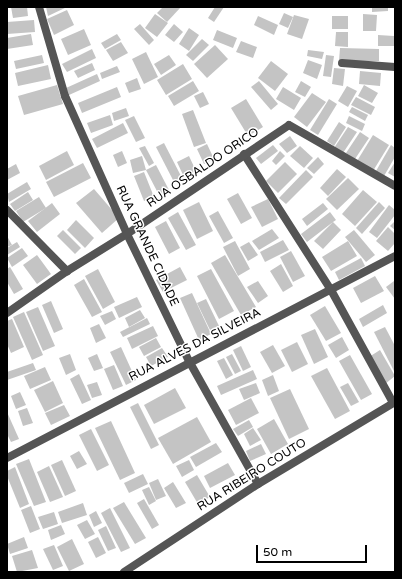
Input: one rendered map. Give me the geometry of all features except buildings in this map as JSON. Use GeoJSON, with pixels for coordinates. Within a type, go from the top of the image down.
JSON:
{"type":"FeatureCollection","features":[{"type":"Feature","properties":{"kind":"street","name":"RUA GRANDE CIDADE"},"geometry":{"type":"LineString","coordinates":[[39,7],[65,96],[127,234],[189,361],[258,484]]}},
{"type":"Feature","properties":{"kind":"street"},"geometry":{"type":"LineString","coordinates":[[342,63],[395,67]]}},
{"type":"Feature","properties":{"kind":"street","name":"RUA OSBALDO ORICO"},"geometry":{"type":"LineString","coordinates":[[7,313],[67,271],[127,234],[285,126],[294,126],[395,186]]}},
{"type":"Feature","properties":{"kind":"street"},"geometry":{"type":"LineString","coordinates":[[244,154],[331,290],[394,402]]}},
{"type":"Feature","properties":{"kind":"street"},"geometry":{"type":"LineString","coordinates":[[7,210],[67,271]]}},
{"type":"Feature","properties":{"kind":"street","name":"RUA ALVES DA SILVEIRA"},"geometry":{"type":"LineString","coordinates":[[7,458],[189,361],[331,290],[395,256]]}},
{"type":"Feature","properties":{"kind":"street","name":"RUA RIBEIRO COUTO"},"geometry":{"type":"LineString","coordinates":[[124,572],[258,484],[394,402]]}}]}
